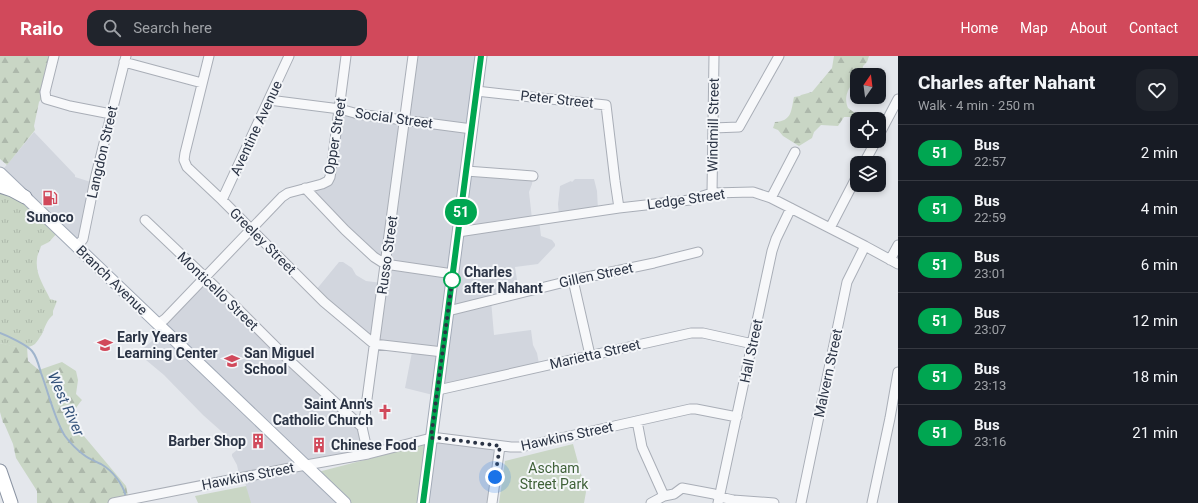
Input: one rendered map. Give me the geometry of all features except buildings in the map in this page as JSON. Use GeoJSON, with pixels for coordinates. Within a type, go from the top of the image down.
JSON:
{"type":"FeatureCollection","features":[{"type":"Feature","properties":{"kind":"highway"},"geometry":{"type":"LineString","coordinates":[[0,186],[12,190],[24,197]]}},
{"type":"Feature","properties":{"kind":"highway"},"geometry":{"type":"LineString","coordinates":[[0,471],[11,503]]}},
{"type":"Feature","properties":{"kind":"main road"},"geometry":{"type":"LineString","coordinates":[[423,503],[481,56]]}},
{"type":"Feature","properties":{"kind":"main road","name":"Branch Avenue"},"geometry":{"type":"LineString","coordinates":[[0,173],[345,503]]}},
{"type":"Feature","properties":{"kind":"street"},"geometry":{"type":"LineString","coordinates":[[54,56],[45,92],[46,99],[70,106],[111,114]]}},
{"type":"Feature","properties":{"kind":"street","name":"Greeley Street"},"geometry":{"type":"LineString","coordinates":[[209,56],[184,160],[187,167],[324,302],[374,344]]}},
{"type":"Feature","properties":{"kind":"street","name":"Aventine Avenue"},"geometry":{"type":"LineString","coordinates":[[222,200],[289,56]]}},
{"type":"Feature","properties":{"kind":"street","name":"Opper Street"},"geometry":{"type":"LineString","coordinates":[[158,324],[282,197],[288,193],[328,181],[330,177],[340,109],[346,56]]}},
{"type":"Feature","properties":{"kind":"street","name":"Russo Street"},"geometry":{"type":"LineString","coordinates":[[368,454],[362,427],[386,264],[413,56]]}},
{"type":"Feature","properties":{"kind":"street","name":"Windmill Street"},"geometry":{"type":"LineString","coordinates":[[712,194],[714,56]]}},
{"type":"Feature","properties":{"kind":"street"},"geometry":{"type":"LineString","coordinates":[[713,128],[739,127],[779,56]]}},
{"type":"Feature","properties":{"kind":"street"},"geometry":{"type":"LineString","coordinates":[[125,59],[162,73],[202,83]]}},
{"type":"Feature","properties":{"kind":"street","name":"Langdon Street"},"geometry":{"type":"LineString","coordinates":[[77,247],[83,238],[125,59]]}},
{"type":"Feature","properties":{"kind":"street","name":"Peter Street"},"geometry":{"type":"LineString","coordinates":[[476,91],[606,105],[619,208]]}},
{"type":"Feature","properties":{"kind":"street"},"geometry":{"type":"LineString","coordinates":[[886,122],[898,99]]}},
{"type":"Feature","properties":{"kind":"street","name":"Social Street"},"geometry":{"type":"LineString","coordinates":[[269,100],[340,109],[358,114],[472,129]]}},
{"type":"Feature","properties":{"kind":"street"},"geometry":{"type":"LineString","coordinates":[[771,198],[795,152]]}},
{"type":"Feature","properties":{"kind":"street"},"geometry":{"type":"LineString","coordinates":[[466,171],[533,176]]}},
{"type":"Feature","properties":{"kind":"street"},"geometry":{"type":"LineString","coordinates":[[305,188],[345,230],[374,257],[386,264],[453,274]]}},
{"type":"Feature","properties":{"kind":"street"},"geometry":{"type":"LineString","coordinates":[[830,228],[850,189]]}},
{"type":"Feature","properties":{"kind":"street","name":"Ledge Street"},"geometry":{"type":"LineString","coordinates":[[458,232],[619,208],[690,200],[712,194],[753,192],[771,198],[894,262]]}},
{"type":"Feature","properties":{"kind":"street","name":"Hall Street"},"geometry":{"type":"LineString","coordinates":[[719,500],[772,251],[790,208]]}},
{"type":"Feature","properties":{"kind":"street","name":"Monticello Street"},"geometry":{"type":"LineString","coordinates":[[145,220],[196,270],[205,276],[289,360],[362,427]]}},
{"type":"Feature","properties":{"kind":"street"},"geometry":{"type":"LineString","coordinates":[[894,262],[898,245]]}},
{"type":"Feature","properties":{"kind":"street","name":"Malvern Street"},"geometry":{"type":"LineString","coordinates":[[801,503],[847,282],[865,246]]}},
{"type":"Feature","properties":{"kind":"street","name":"Gillen Street"},"geometry":{"type":"LineString","coordinates":[[448,311],[573,280],[698,252]]}},
{"type":"Feature","properties":{"kind":"street"},"geometry":{"type":"LineString","coordinates":[[573,280],[590,356]]}},
{"type":"Feature","properties":{"kind":"street","name":"Marietta Street"},"geometry":{"type":"LineString","coordinates":[[438,390],[698,332],[753,344]]}},
{"type":"Feature","properties":{"kind":"street"},"geometry":{"type":"LineString","coordinates":[[374,344],[443,352]]}},
{"type":"Feature","properties":{"kind":"street"},"geometry":{"type":"LineString","coordinates":[[872,503],[898,372]]}},
{"type":"Feature","properties":{"kind":"street","name":"Hawkins Street"},"geometry":{"type":"LineString","coordinates":[[117,502],[368,454],[431,438],[521,447],[690,409],[737,417]]}},
{"type":"Feature","properties":{"kind":"street"},"geometry":{"type":"LineString","coordinates":[[637,421],[642,447],[664,496]]}},
{"type":"Feature","properties":{"kind":"street"},"geometry":{"type":"LineString","coordinates":[[492,503],[500,446]]}},
{"type":"Feature","properties":{"kind":"street"},"geometry":{"type":"LineString","coordinates":[[651,503],[664,496],[674,494],[682,488],[714,494],[719,500],[774,503]]}},
{"type":"Feature","properties":{"kind":"shaded area"},"geometry":{"type":"Polygon","coordinates":[[[414,56],[481,56],[467,169],[533,176],[529,192],[532,219],[539,220],[541,236],[552,240],[555,244],[555,246],[538,264],[515,267],[519,293],[491,300],[494,335],[531,330],[533,345],[537,353],[540,369],[439,392],[437,396],[405,388],[412,352],[375,347],[316,290],[339,262],[343,262],[352,268],[356,275],[366,281],[382,283],[386,266],[310,190],[329,181],[339,113],[402,119],[414,56]]]}},
{"type":"Feature","properties":{"kind":"shaded area"},"geometry":{"type":"Polygon","coordinates":[[[34,132],[75,175],[75,177],[94,183],[77,245],[0,173],[34,132]]]}},
{"type":"Feature","properties":{"kind":"shaded area"},"geometry":{"type":"Polygon","coordinates":[[[575,179],[594,179],[597,191],[598,210],[559,216],[558,204],[560,186],[571,181],[572,182],[575,179]]]}},
{"type":"Feature","properties":{"kind":"shaded area"},"geometry":{"type":"Polygon","coordinates":[[[206,278],[286,358],[297,361],[361,424],[360,431],[377,448],[309,469],[340,503],[249,503],[245,481],[240,479],[237,465],[232,456],[232,454],[239,447],[203,415],[164,375],[137,354],[159,335],[162,327],[206,278]]]}},
{"type":"Feature","properties":{"kind":"shaded area"},"geometry":{"type":"Polygon","coordinates":[[[432,437],[498,449],[492,503],[423,503],[432,437]]]}},
{"type":"Feature","properties":{"kind":"green space"},"geometry":{"type":"Polygon","coordinates":[[[0,56],[54,56],[45,94],[39,102],[34,126],[35,130],[7,165],[0,159],[0,56]]]}},
{"type":"Feature","properties":{"kind":"green space"},"geometry":{"type":"Polygon","coordinates":[[[834,56],[869,56],[863,68],[850,68],[850,88],[846,101],[848,108],[854,112],[850,112],[850,117],[844,117],[838,126],[821,125],[814,132],[812,138],[799,146],[783,136],[778,130],[773,128],[775,122],[785,120],[790,114],[794,97],[812,92],[832,68],[834,56]]]}},
{"type":"Feature","properties":{"kind":"green space"},"geometry":{"type":"Polygon","coordinates":[[[0,184],[13,190],[58,232],[49,242],[41,246],[37,256],[37,270],[40,280],[50,299],[57,301],[53,315],[35,344],[22,348],[0,343],[0,184]]]}},
{"type":"Feature","properties":{"kind":"green space"},"geometry":{"type":"Polygon","coordinates":[[[0,343],[17,347],[27,347],[28,361],[39,370],[62,362],[76,371],[78,380],[76,394],[82,400],[76,407],[74,413],[78,429],[126,486],[129,501],[135,503],[37,503],[37,491],[16,458],[13,444],[3,423],[0,412],[0,343]]]}},
{"type":"Feature","properties":{"kind":"green space"},"geometry":{"type":"Polygon","coordinates":[[[426,444],[418,503],[349,503],[318,472],[426,444]]]}},
{"type":"Feature","properties":{"kind":"green space","name":"Ascham Street Park"},"geometry":{"type":"Polygon","coordinates":[[[573,444],[586,492],[584,503],[499,503],[505,461],[573,444]]]}},
{"type":"Feature","properties":{"kind":"green space"},"geometry":{"type":"Polygon","coordinates":[[[246,486],[251,503],[198,503],[195,496],[246,486]]]}},
{"type":"Feature","properties":{"kind":"waterway","name":"West River"},"geometry":{"type":"LineString","coordinates":[[0,333],[22,343],[32,351],[38,362],[61,430],[74,447],[81,453],[101,464],[113,474],[123,487],[126,497]]}},
{"type":"Feature","properties":{"kind":"bus line","name":"51"},"geometry":{"type":"LineString","coordinates":[[423,503],[481,56]]}},
{"type":"Feature","properties":{"kind":"place","name":"Sunoco"},"geometry":{"type":"Point","coordinates":[50,198]}},
{"type":"Feature","properties":{"kind":"place","name":"Charles after Nahant"},"geometry":{"type":"Point","coordinates":[452,280]}},
{"type":"Feature","properties":{"kind":"place","name":"Early Years Learning Center"},"geometry":{"type":"Point","coordinates":[105,345]}},
{"type":"Feature","properties":{"kind":"place","name":"San Miguel School"},"geometry":{"type":"Point","coordinates":[232,361]}},
{"type":"Feature","properties":{"kind":"place","name":"Saint Ann's Catholic Church"},"geometry":{"type":"Point","coordinates":[385,412]}},
{"type":"Feature","properties":{"kind":"place","name":"Barber Shop"},"geometry":{"type":"Point","coordinates":[258,441]}},
{"type":"Feature","properties":{"kind":"place","name":"Chinese Food"},"geometry":{"type":"Point","coordinates":[319,445]}},
{"type":"Feature","properties":{"kind":"route"},"geometry":{"type":"LineString","coordinates":[[452,280],[453,274],[431,438],[500,446],[495,477]]}}]}
